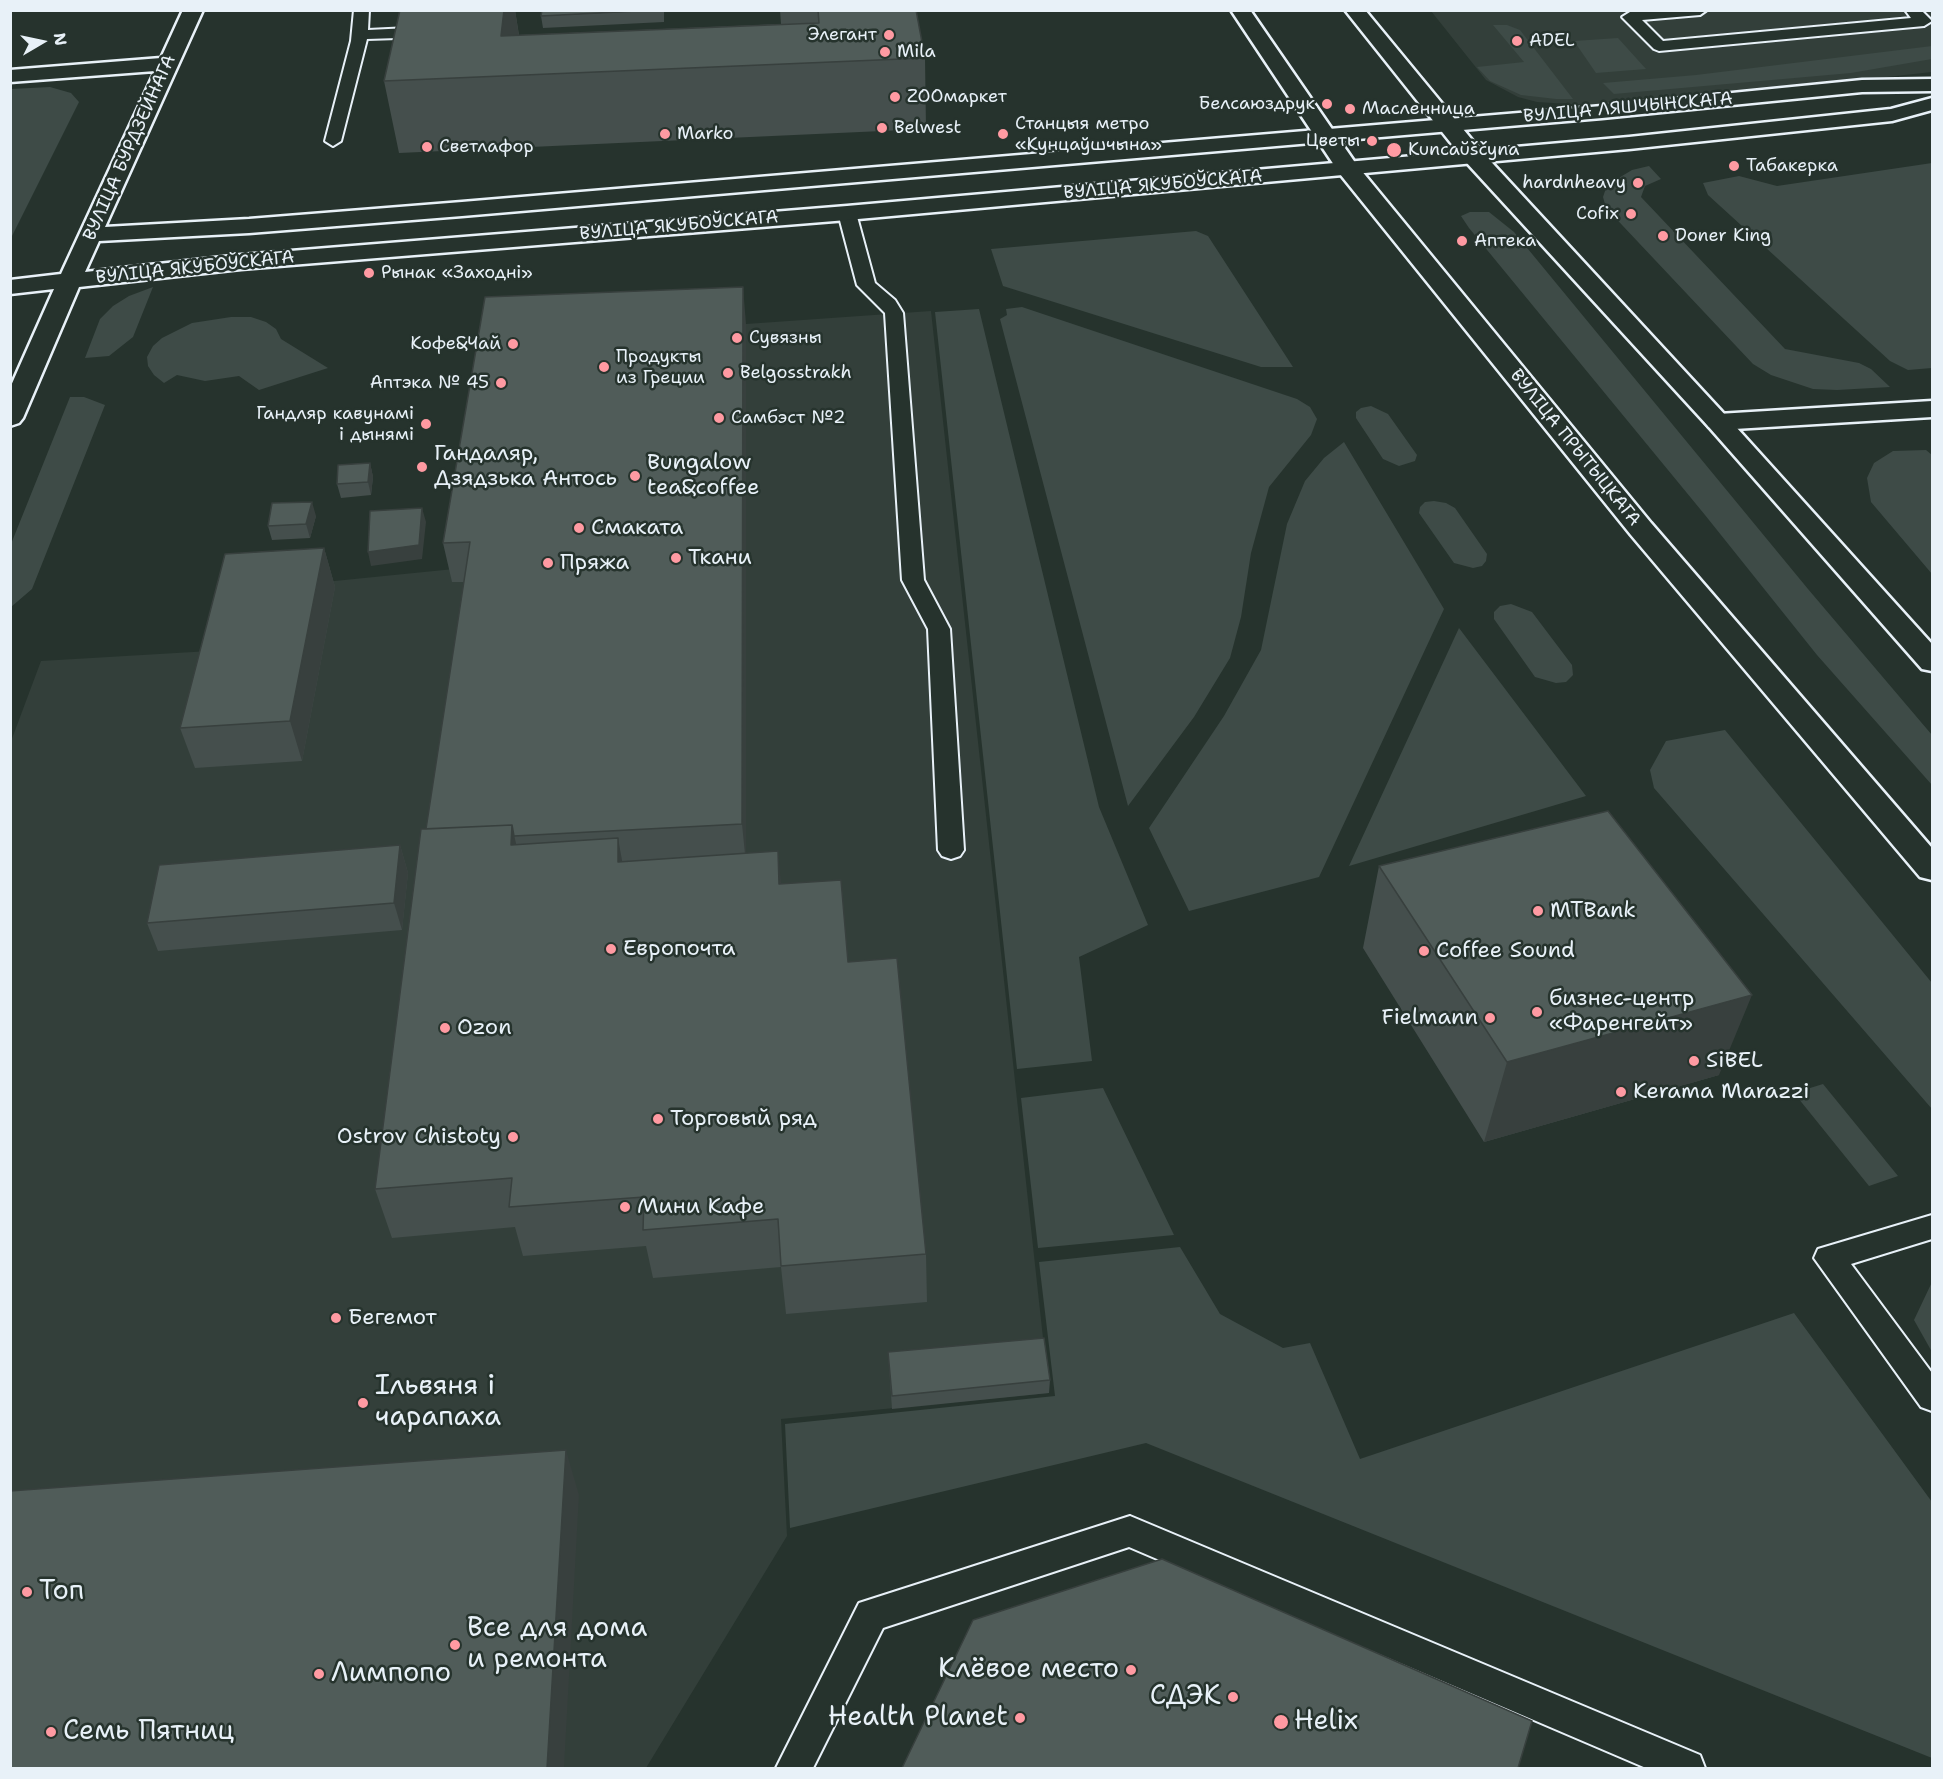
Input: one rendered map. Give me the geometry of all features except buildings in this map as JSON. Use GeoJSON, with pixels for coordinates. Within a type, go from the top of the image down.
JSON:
{"type":"FeatureCollection","features":[{"type":"Feature","properties":{"kind":"main road","name":"ВУЛІЦА БУРДЗЕЙНАГА"},"geometry":{"type":"LineString","coordinates":[[10,418],[69,282],[193,10]]}},
{"type":"Feature","properties":{"kind":"main road","name":"ВУЛІЦА ПРЫТЫЦКАГА"},"geometry":{"type":"LineString","coordinates":[[1240,10],[1323,136],[1348,169],[1656,547],[1932,869]]}},
{"type":"Feature","properties":{"kind":"main road"},"geometry":{"type":"LineString","coordinates":[[1354,10],[1474,157],[1718,422],[1932,662]]}},
{"type":"Feature","properties":{"kind":"main road"},"geometry":{"type":"LineString","coordinates":[[10,76],[168,64]]}},
{"type":"Feature","properties":{"kind":"main road","name":"ВУЛІЦА ЛЯШЧЫНСКАГА"},"geometry":{"type":"LineString","coordinates":[[1323,136],[1602,112],[1862,86],[1932,85]]}},
{"type":"Feature","properties":{"kind":"main road","name":"ВУЛІЦА ЛЯШЧЫНСКАГА"},"geometry":{"type":"LineString","coordinates":[[1348,169],[1795,126],[1892,115],[1932,104]]}},
{"type":"Feature","properties":{"kind":"main road","name":"ВУЛІЦА ЯКУБОЎСКАГА"},"geometry":{"type":"LineString","coordinates":[[91,235],[249,226],[1323,136]]}},
{"type":"Feature","properties":{"kind":"main road","name":"ВУЛІЦА ЯКУБОЎСКАГА"},"geometry":{"type":"LineString","coordinates":[[10,287],[241,262],[847,213],[1348,169]]}},
{"type":"Feature","properties":{"kind":"main road"},"geometry":{"type":"LineString","coordinates":[[1718,422],[1932,409]]}},
{"type":"Feature","properties":{"kind":"lane"},"geometry":{"type":"LineString","coordinates":[[333,141],[360,35],[362,10]]}},
{"type":"Feature","properties":{"kind":"lane"},"geometry":{"type":"LineString","coordinates":[[1700,10],[1630,17],[1659,46],[1924,21],[1912,10]]}},
{"type":"Feature","properties":{"kind":"lane"},"geometry":{"type":"LineString","coordinates":[[360,35],[448,31]]}},
{"type":"Feature","properties":{"kind":"lane"},"geometry":{"type":"LineString","coordinates":[[847,213],[866,285],[888,304],[894,313],[913,580],[939,629],[951,850]]}},
{"type":"Feature","properties":{"kind":"lane"},"geometry":{"type":"LineString","coordinates":[[1932,1227],[1829,1258],[1932,1397]]}},
{"type":"Feature","properties":{"kind":"lane"},"geometry":{"type":"LineString","coordinates":[[794,1768],[871,1615],[1130,1531],[1687,1768]]}},
{"type":"Feature","properties":{"kind":"shaded area"},"geometry":{"type":"Polygon","coordinates":[[[1431,11],[1932,11],[1932,72],[1779,89],[1585,105],[1537,102],[1518,97],[1486,80],[1431,11]]]}},
{"type":"Feature","properties":{"kind":"shaded area"},"geometry":{"type":"Polygon","coordinates":[[[1493,25],[1507,25],[1520,30],[1573,99],[1521,95],[1490,81],[1477,67],[1524,62],[1493,25]]]}},
{"type":"Feature","properties":{"kind":"shaded area"},"geometry":{"type":"Polygon","coordinates":[[[1618,38],[1646,69],[1596,73],[1574,41],[1618,38]]]}},
{"type":"Feature","properties":{"kind":"shaded area"},"geometry":{"type":"Polygon","coordinates":[[[1932,46],[1932,59],[1851,73],[1614,94],[1603,83],[1696,75],[1932,46]]]}},
{"type":"Feature","properties":{"kind":"shaded area"},"geometry":{"type":"Polygon","coordinates":[[[50,87],[71,93],[79,102],[11,238],[11,89],[50,87]]]}},
{"type":"Feature","properties":{"kind":"shaded area"},"geometry":{"type":"Polygon","coordinates":[[[1932,163],[1932,368],[1908,370],[1890,361],[1708,195],[1703,183],[1739,176],[1777,186],[1932,163]]]}},
{"type":"Feature","properties":{"kind":"shaded area"},"geometry":{"type":"Polygon","coordinates":[[[1649,166],[1661,179],[1645,186],[1641,197],[1785,349],[1859,363],[1871,369],[1890,387],[1813,389],[1771,375],[1753,364],[1606,208],[1603,197],[1607,185],[1632,170],[1649,166]]]}},
{"type":"Feature","properties":{"kind":"shaded area"},"geometry":{"type":"Polygon","coordinates":[[[1470,212],[1489,212],[1514,232],[1808,589],[1932,735],[1932,785],[1817,655],[1469,228],[1461,216],[1470,212]]]}},
{"type":"Feature","properties":{"kind":"shaded area"},"geometry":{"type":"Polygon","coordinates":[[[1196,231],[1208,236],[1293,367],[1261,367],[1003,286],[991,249],[1196,231]]]}},
{"type":"Feature","properties":{"kind":"shaded area"},"geometry":{"type":"Polygon","coordinates":[[[153,287],[133,337],[109,356],[85,358],[100,319],[113,306],[129,296],[153,287]]]}},
{"type":"Feature","properties":{"kind":"shaded area"},"geometry":{"type":"Polygon","coordinates":[[[1022,307],[1297,399],[1310,407],[1317,419],[1311,435],[1269,487],[1251,553],[1241,617],[1230,658],[1194,717],[1128,806],[1000,319],[1007,315],[1006,309],[1022,307]]]}},
{"type":"Feature","properties":{"kind":"shaded area"},"geometry":{"type":"Polygon","coordinates":[[[979,309],[1099,807],[1148,925],[1079,957],[1092,1061],[1017,1069],[935,312],[979,309]]]}},
{"type":"Feature","properties":{"kind":"shaded area","name":"Рынак «Заходні»"},"geometry":{"type":"Polygon","coordinates":[[[931,311],[1049,1393],[781,1419],[787,1536],[646,1768],[11,1768],[10,744],[41,661],[210,651],[225,592],[454,569],[746,324],[931,311]]]}},
{"type":"Feature","properties":{"kind":"shaded area"},"geometry":{"type":"Polygon","coordinates":[[[231,317],[251,317],[266,322],[276,329],[281,339],[328,368],[259,390],[239,376],[205,381],[177,375],[164,383],[154,375],[148,366],[147,357],[153,346],[162,338],[192,323],[231,317]]]}},
{"type":"Feature","properties":{"kind":"shaded area"},"geometry":{"type":"Polygon","coordinates":[[[70,397],[84,397],[105,405],[32,589],[11,607],[11,544],[70,397]]]}},
{"type":"Feature","properties":{"kind":"shaded area"},"geometry":{"type":"Polygon","coordinates":[[[1371,406],[1388,414],[1417,455],[1415,461],[1399,466],[1383,459],[1356,418],[1356,412],[1361,408],[1371,406]]]}},
{"type":"Feature","properties":{"kind":"shaded area"},"geometry":{"type":"Polygon","coordinates":[[[1344,442],[1444,609],[1319,877],[1189,911],[1149,828],[1224,716],[1261,650],[1287,524],[1305,481],[1324,458],[1344,442]]]}},
{"type":"Feature","properties":{"kind":"shaded area"},"geometry":{"type":"Polygon","coordinates":[[[1926,450],[1932,455],[1932,574],[1871,502],[1867,478],[1874,463],[1893,451],[1926,450]]]}},
{"type":"Feature","properties":{"kind":"shaded area"},"geometry":{"type":"Polygon","coordinates":[[[1425,502],[1446,503],[1455,508],[1487,554],[1482,566],[1473,568],[1454,563],[1419,513],[1420,507],[1425,502]]]}},
{"type":"Feature","properties":{"kind":"shaded area"},"geometry":{"type":"Polygon","coordinates":[[[1511,604],[1532,612],[1572,665],[1573,675],[1566,682],[1556,683],[1535,677],[1494,619],[1494,612],[1500,606],[1511,604]]]}},
{"type":"Feature","properties":{"kind":"shaded area"},"geometry":{"type":"Polygon","coordinates":[[[1459,628],[1586,796],[1349,866],[1459,628]]]}},
{"type":"Feature","properties":{"kind":"shaded area"},"geometry":{"type":"Polygon","coordinates":[[[1725,730],[1932,983],[1932,1109],[1654,788],[1650,770],[1666,741],[1725,730]]]}},
{"type":"Feature","properties":{"kind":"shaded area"},"geometry":{"type":"Polygon","coordinates":[[[1823,1084],[1898,1176],[1869,1186],[1794,1093],[1823,1084]]]}},
{"type":"Feature","properties":{"kind":"shaded area"},"geometry":{"type":"Polygon","coordinates":[[[1103,1088],[1174,1235],[1038,1248],[1021,1098],[1103,1088]]]}},
{"type":"Feature","properties":{"kind":"shaded area"},"geometry":{"type":"Polygon","coordinates":[[[1180,1247],[1220,1314],[1283,1348],[1310,1343],[1360,1459],[1794,1313],[1932,1502],[1932,1758],[1146,1443],[790,1528],[785,1424],[1055,1396],[1039,1262],[1180,1247]]]}},
{"type":"Feature","properties":{"kind":"shaded area"},"geometry":{"type":"Polygon","coordinates":[[[1932,1282],[1932,1352],[1914,1320],[1932,1282]]]}},
{"type":"Feature","properties":{"kind":"place","name":"Элегант"},"geometry":{"type":"Point","coordinates":[889,35]}},
{"type":"Feature","properties":{"kind":"place","name":"ADEL"},"geometry":{"type":"Point","coordinates":[1517,41]}},
{"type":"Feature","properties":{"kind":"place","name":"Mila"},"geometry":{"type":"Point","coordinates":[885,52]}},
{"type":"Feature","properties":{"kind":"place","name":"ZOOмаркет"},"geometry":{"type":"Point","coordinates":[895,97]}},
{"type":"Feature","properties":{"kind":"place","name":"Белсаюздрук"},"geometry":{"type":"Point","coordinates":[1327,104]}},
{"type":"Feature","properties":{"kind":"place","name":"Масленница"},"geometry":{"type":"Point","coordinates":[1350,109]}},
{"type":"Feature","properties":{"kind":"place","name":"Belwest"},"geometry":{"type":"Point","coordinates":[882,128]}},
{"type":"Feature","properties":{"kind":"place","name":"Marko"},"geometry":{"type":"Point","coordinates":[665,134]}},
{"type":"Feature","properties":{"kind":"place","name":"Станцыя метро «Кунцаўшчына»"},"geometry":{"type":"Point","coordinates":[1003,134]}},
{"type":"Feature","properties":{"kind":"place","name":"Цветы"},"geometry":{"type":"Point","coordinates":[1372,141]}},
{"type":"Feature","properties":{"kind":"place","name":"Светлафор"},"geometry":{"type":"Point","coordinates":[427,147]}},
{"type":"Feature","properties":{"kind":"place","name":"Kuncaŭščyna"},"geometry":{"type":"Point","coordinates":[1394,150]}},
{"type":"Feature","properties":{"kind":"place","name":"Табакерка"},"geometry":{"type":"Point","coordinates":[1734,166]}},
{"type":"Feature","properties":{"kind":"place","name":"hardnheavy"},"geometry":{"type":"Point","coordinates":[1638,183]}},
{"type":"Feature","properties":{"kind":"place","name":"Cofix"},"geometry":{"type":"Point","coordinates":[1631,214]}},
{"type":"Feature","properties":{"kind":"place","name":"Doner King"},"geometry":{"type":"Point","coordinates":[1663,236]}},
{"type":"Feature","properties":{"kind":"place","name":"Аптека"},"geometry":{"type":"Point","coordinates":[1462,241]}},
{"type":"Feature","properties":{"kind":"place","name":"Рынак «Заходні»"},"geometry":{"type":"Point","coordinates":[369,273]}},
{"type":"Feature","properties":{"kind":"place","name":"Сувязны"},"geometry":{"type":"Point","coordinates":[737,338]}},
{"type":"Feature","properties":{"kind":"place","name":"Кофе&Чай"},"geometry":{"type":"Point","coordinates":[513,344]}},
{"type":"Feature","properties":{"kind":"place","name":"Продукты из Греции"},"geometry":{"type":"Point","coordinates":[604,367]}},
{"type":"Feature","properties":{"kind":"place","name":"Belgosstrakh"},"geometry":{"type":"Point","coordinates":[728,373]}},
{"type":"Feature","properties":{"kind":"place","name":"Аптэка № 45"},"geometry":{"type":"Point","coordinates":[501,383]}},
{"type":"Feature","properties":{"kind":"place","name":"Самбэст №2"},"geometry":{"type":"Point","coordinates":[719,418]}},
{"type":"Feature","properties":{"kind":"place","name":"Гандляр кавунамі і дынямі"},"geometry":{"type":"Point","coordinates":[426,424]}},
{"type":"Feature","properties":{"kind":"place","name":"Гандаляр, Дзядзька Антось"},"geometry":{"type":"Point","coordinates":[422,467]}},
{"type":"Feature","properties":{"kind":"place","name":"Bungalow tea&coffee"},"geometry":{"type":"Point","coordinates":[635,476]}},
{"type":"Feature","properties":{"kind":"place","name":"Смаката"},"geometry":{"type":"Point","coordinates":[579,528]}},
{"type":"Feature","properties":{"kind":"place","name":"Ткани"},"geometry":{"type":"Point","coordinates":[676,558]}},
{"type":"Feature","properties":{"kind":"place","name":"Пряжа"},"geometry":{"type":"Point","coordinates":[548,563]}},
{"type":"Feature","properties":{"kind":"place","name":"MTBank"},"geometry":{"type":"Point","coordinates":[1538,911]}},
{"type":"Feature","properties":{"kind":"place","name":"Европочта"},"geometry":{"type":"Point","coordinates":[611,949]}},
{"type":"Feature","properties":{"kind":"place","name":"Coffee Sound"},"geometry":{"type":"Point","coordinates":[1424,951]}},
{"type":"Feature","properties":{"kind":"place","name":"бизнес-центр «Фаренгейт»"},"geometry":{"type":"Point","coordinates":[1537,1012]}},
{"type":"Feature","properties":{"kind":"place","name":"Fielmann"},"geometry":{"type":"Point","coordinates":[1490,1018]}},
{"type":"Feature","properties":{"kind":"place","name":"Ozon"},"geometry":{"type":"Point","coordinates":[445,1028]}},
{"type":"Feature","properties":{"kind":"place","name":"SiBEL"},"geometry":{"type":"Point","coordinates":[1694,1061]}},
{"type":"Feature","properties":{"kind":"place","name":"Kerama Marazzi"},"geometry":{"type":"Point","coordinates":[1621,1092]}},
{"type":"Feature","properties":{"kind":"place","name":"Торговый ряд"},"geometry":{"type":"Point","coordinates":[658,1119]}},
{"type":"Feature","properties":{"kind":"place","name":"Ostrov Chistoty"},"geometry":{"type":"Point","coordinates":[513,1137]}},
{"type":"Feature","properties":{"kind":"place","name":"Мини Кафе"},"geometry":{"type":"Point","coordinates":[625,1207]}},
{"type":"Feature","properties":{"kind":"place","name":"Бегемот"},"geometry":{"type":"Point","coordinates":[336,1318]}},
{"type":"Feature","properties":{"kind":"place","name":"Ільвяня і чарапаха"},"geometry":{"type":"Point","coordinates":[363,1403]}},
{"type":"Feature","properties":{"kind":"place","name":"Топ"},"geometry":{"type":"Point","coordinates":[27,1592]}},
{"type":"Feature","properties":{"kind":"place","name":"Все для дома и ремонта"},"geometry":{"type":"Point","coordinates":[455,1645]}},
{"type":"Feature","properties":{"kind":"place","name":"Клёвое место"},"geometry":{"type":"Point","coordinates":[1131,1670]}},
{"type":"Feature","properties":{"kind":"place","name":"Лимпопо"},"geometry":{"type":"Point","coordinates":[319,1674]}},
{"type":"Feature","properties":{"kind":"place","name":"СДЭК"},"geometry":{"type":"Point","coordinates":[1233,1697]}},
{"type":"Feature","properties":{"kind":"place","name":"Health Planet"},"geometry":{"type":"Point","coordinates":[1020,1718]}},
{"type":"Feature","properties":{"kind":"place","name":"Helix"},"geometry":{"type":"Point","coordinates":[1281,1722]}},
{"type":"Feature","properties":{"kind":"place","name":"Семь Пятниц"},"geometry":{"type":"Point","coordinates":[51,1732]}}]}
